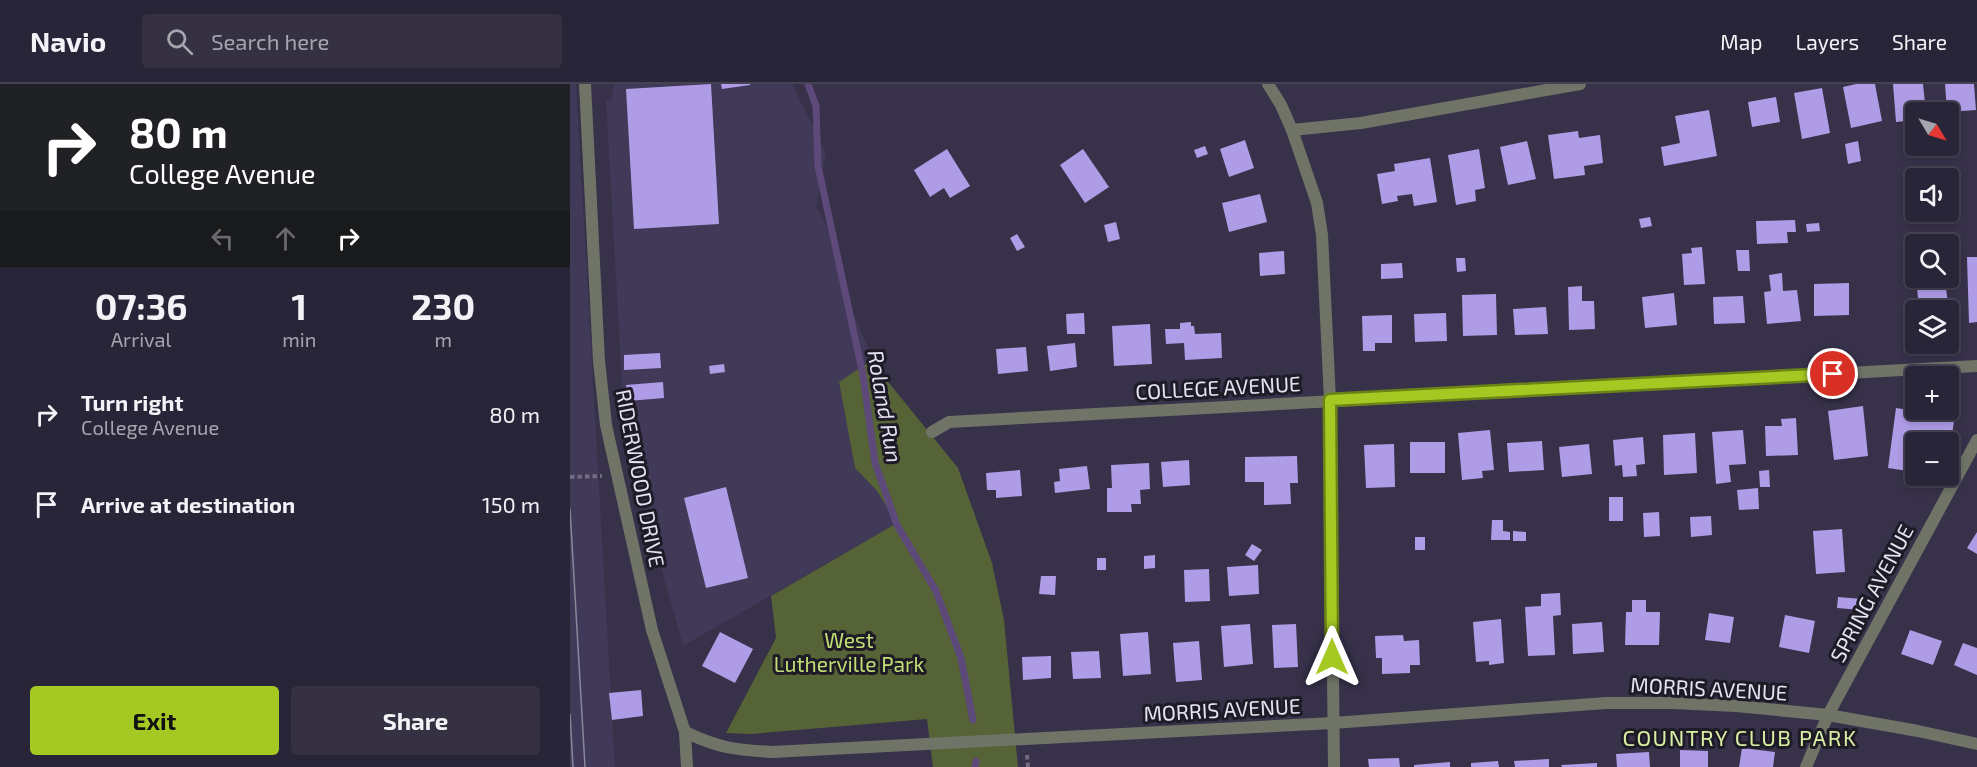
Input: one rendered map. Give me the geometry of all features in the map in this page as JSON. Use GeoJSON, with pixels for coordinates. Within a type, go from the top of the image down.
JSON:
{"type":"FeatureCollection","features":[{"type":"Feature","properties":{"kind":"street","name":"RIDERWOOD DRIVE"},"geometry":{"type":"LineString","coordinates":[[585,84],[599,362],[606,425],[652,630],[685,732],[687,767]]}},
{"type":"Feature","properties":{"kind":"street"},"geometry":{"type":"LineString","coordinates":[[1268,84],[1281,105],[1292,130],[1317,203],[1322,235],[1330,400],[1334,767]]}},
{"type":"Feature","properties":{"kind":"street"},"geometry":{"type":"LineString","coordinates":[[1292,130],[1361,123],[1580,84]]}},
{"type":"Feature","properties":{"kind":"street","name":"COLLEGE AVENUE"},"geometry":{"type":"LineString","coordinates":[[932,432],[949,422],[1977,366]]}},
{"type":"Feature","properties":{"kind":"street","name":"SPRING AVENUE"},"geometry":{"type":"LineString","coordinates":[[1806,767],[1828,716],[1977,440]]}},
{"type":"Feature","properties":{"kind":"street","name":"MORRIS AVENUE"},"geometry":{"type":"LineString","coordinates":[[685,732],[711,744],[736,750],[772,752],[1333,723],[1606,704],[1672,703],[1725,705],[1828,716],[1918,730],[1977,744]]}},
{"type":"Feature","properties":{"kind":"path"},"geometry":{"type":"LineString","coordinates":[[570,477],[618,475]]}},
{"type":"Feature","properties":{"kind":"shaded area"},"geometry":{"type":"Polygon","coordinates":[[[570,84],[576,84],[615,767],[570,767],[570,84]]]}},
{"type":"Feature","properties":{"kind":"shaded area"},"geometry":{"type":"Polygon","coordinates":[[[614,84],[792,84],[826,153],[816,206],[841,253],[847,299],[873,359],[839,382],[855,468],[877,491],[897,523],[683,646],[625,438],[606,101],[611,100],[614,84]]]}},
{"type":"Feature","properties":{"kind":"green space","name":"West Lutherville Park"},"geometry":{"type":"Polygon","coordinates":[[[873,359],[876,367],[958,468],[992,563],[1004,620],[1018,767],[933,767],[927,719],[751,734],[726,733],[776,638],[771,596],[897,523],[877,491],[855,468],[839,382],[873,359]]]}},
{"type":"Feature","properties":{"kind":"building"},"geometry":{"type":"Polygon","coordinates":[[[711,84],[719,224],[634,229],[626,89],[711,84]]]}},
{"type":"Feature","properties":{"kind":"building"},"geometry":{"type":"Polygon","coordinates":[[[721,84],[750,84],[750,85],[722,89],[721,84]]]}},
{"type":"Feature","properties":{"kind":"building"},"geometry":{"type":"Polygon","coordinates":[[[1875,84],[1882,121],[1851,128],[1843,87],[1875,84]]]}},
{"type":"Feature","properties":{"kind":"building"},"geometry":{"type":"Polygon","coordinates":[[[1893,84],[1923,84],[1925,102],[1905,102],[1905,121],[1896,122],[1893,84]]]}},
{"type":"Feature","properties":{"kind":"building"},"geometry":{"type":"Polygon","coordinates":[[[1945,84],[1974,84],[1976,110],[1959,111],[1959,102],[1946,102],[1945,84]]]}},
{"type":"Feature","properties":{"kind":"building"},"geometry":{"type":"Polygon","coordinates":[[[1822,88],[1830,133],[1802,139],[1794,93],[1822,88]]]}},
{"type":"Feature","properties":{"kind":"building"},"geometry":{"type":"Polygon","coordinates":[[[1776,97],[1780,122],[1752,127],[1748,102],[1776,97]]]}},
{"type":"Feature","properties":{"kind":"building"},"geometry":{"type":"Polygon","coordinates":[[[1709,110],[1717,156],[1664,166],[1661,147],[1680,143],[1675,116],[1709,110]]]}},
{"type":"Feature","properties":{"kind":"building"},"geometry":{"type":"Polygon","coordinates":[[[1578,131],[1579,138],[1600,135],[1603,163],[1584,166],[1585,175],[1554,179],[1548,135],[1578,131]]]}},
{"type":"Feature","properties":{"kind":"building"},"geometry":{"type":"Polygon","coordinates":[[[1245,140],[1254,168],[1229,177],[1220,149],[1245,140]]]}},
{"type":"Feature","properties":{"kind":"building"},"geometry":{"type":"Polygon","coordinates":[[[1527,141],[1536,179],[1508,185],[1500,147],[1527,141]]]}},
{"type":"Feature","properties":{"kind":"building"},"geometry":{"type":"Polygon","coordinates":[[[1858,141],[1861,161],[1848,164],[1845,144],[1858,141]]]}},
{"type":"Feature","properties":{"kind":"building"},"geometry":{"type":"Polygon","coordinates":[[[1205,146],[1208,154],[1197,158],[1194,150],[1205,146]]]}},
{"type":"Feature","properties":{"kind":"building"},"geometry":{"type":"Polygon","coordinates":[[[947,149],[970,186],[950,198],[944,188],[930,197],[914,170],[947,149]]]}},
{"type":"Feature","properties":{"kind":"building"},"geometry":{"type":"Polygon","coordinates":[[[1083,149],[1109,187],[1085,203],[1060,165],[1083,149]]]}},
{"type":"Feature","properties":{"kind":"building"},"geometry":{"type":"Polygon","coordinates":[[[1479,149],[1485,188],[1475,190],[1476,201],[1456,205],[1448,155],[1479,149]]]}},
{"type":"Feature","properties":{"kind":"building"},"geometry":{"type":"Polygon","coordinates":[[[1430,158],[1437,202],[1414,206],[1412,194],[1397,196],[1398,201],[1382,204],[1377,174],[1395,171],[1394,164],[1430,158]]]}},
{"type":"Feature","properties":{"kind":"building"},"geometry":{"type":"Polygon","coordinates":[[[1260,194],[1267,222],[1229,232],[1222,203],[1260,194]]]}},
{"type":"Feature","properties":{"kind":"building"},"geometry":{"type":"Polygon","coordinates":[[[1650,217],[1652,226],[1641,228],[1639,219],[1650,217]]]}},
{"type":"Feature","properties":{"kind":"building"},"geometry":{"type":"Polygon","coordinates":[[[1795,220],[1796,232],[1787,232],[1788,243],[1757,244],[1756,221],[1795,220]]]}},
{"type":"Feature","properties":{"kind":"building"},"geometry":{"type":"Polygon","coordinates":[[[1116,222],[1120,239],[1108,242],[1104,225],[1116,222]]]}},
{"type":"Feature","properties":{"kind":"building"},"geometry":{"type":"Polygon","coordinates":[[[1819,223],[1820,231],[1807,232],[1806,224],[1819,223]]]}},
{"type":"Feature","properties":{"kind":"building"},"geometry":{"type":"Polygon","coordinates":[[[1017,234],[1025,247],[1017,251],[1010,238],[1017,234]]]}},
{"type":"Feature","properties":{"kind":"building"},"geometry":{"type":"Polygon","coordinates":[[[1702,247],[1705,284],[1684,285],[1682,254],[1692,253],[1691,248],[1702,247]]]}},
{"type":"Feature","properties":{"kind":"building"},"geometry":{"type":"Polygon","coordinates":[[[1736,250],[1749,250],[1750,271],[1738,271],[1736,250]]]}},
{"type":"Feature","properties":{"kind":"building"},"geometry":{"type":"Polygon","coordinates":[[[1284,251],[1285,274],[1260,276],[1259,253],[1284,251]]]}},
{"type":"Feature","properties":{"kind":"building"},"geometry":{"type":"Polygon","coordinates":[[[1967,257],[1977,257],[1977,322],[1969,323],[1967,257]]]}},
{"type":"Feature","properties":{"kind":"building"},"geometry":{"type":"Polygon","coordinates":[[[1456,258],[1465,258],[1466,271],[1457,272],[1456,258]]]}},
{"type":"Feature","properties":{"kind":"building"},"geometry":{"type":"Polygon","coordinates":[[[1402,263],[1403,278],[1381,279],[1381,264],[1402,263]]]}},
{"type":"Feature","properties":{"kind":"building"},"geometry":{"type":"Polygon","coordinates":[[[1782,273],[1783,291],[1797,290],[1801,321],[1767,324],[1764,292],[1771,291],[1769,275],[1782,273]]]}},
{"type":"Feature","properties":{"kind":"building"},"geometry":{"type":"Polygon","coordinates":[[[1849,283],[1849,315],[1814,316],[1814,284],[1849,283]]]}},
{"type":"Feature","properties":{"kind":"building"},"geometry":{"type":"Polygon","coordinates":[[[1582,286],[1582,301],[1594,301],[1595,329],[1569,330],[1568,287],[1582,286]]]}},
{"type":"Feature","properties":{"kind":"building"},"geometry":{"type":"Polygon","coordinates":[[[1917,288],[1946,288],[1947,300],[1918,300],[1917,288]]]}},
{"type":"Feature","properties":{"kind":"building"},"geometry":{"type":"Polygon","coordinates":[[[1674,293],[1677,325],[1645,328],[1642,297],[1674,293]]]}},
{"type":"Feature","properties":{"kind":"building"},"geometry":{"type":"Polygon","coordinates":[[[1496,294],[1497,335],[1463,336],[1462,295],[1496,294]]]}},
{"type":"Feature","properties":{"kind":"building"},"geometry":{"type":"Polygon","coordinates":[[[1743,296],[1745,323],[1714,324],[1713,297],[1743,296]]]}},
{"type":"Feature","properties":{"kind":"building"},"geometry":{"type":"Polygon","coordinates":[[[1546,307],[1548,334],[1515,335],[1513,309],[1546,307]]]}},
{"type":"Feature","properties":{"kind":"building"},"geometry":{"type":"Polygon","coordinates":[[[1084,313],[1085,334],[1067,334],[1066,314],[1084,313]]]}},
{"type":"Feature","properties":{"kind":"building"},"geometry":{"type":"Polygon","coordinates":[[[1446,313],[1447,341],[1415,342],[1414,314],[1446,313]]]}},
{"type":"Feature","properties":{"kind":"building"},"geometry":{"type":"Polygon","coordinates":[[[1392,315],[1392,343],[1375,343],[1375,351],[1363,351],[1362,316],[1392,315]]]}},
{"type":"Feature","properties":{"kind":"building"},"geometry":{"type":"Polygon","coordinates":[[[1191,322],[1195,334],[1221,333],[1222,358],[1185,360],[1184,343],[1166,344],[1165,329],[1180,329],[1180,323],[1191,322]]]}},
{"type":"Feature","properties":{"kind":"building"},"geometry":{"type":"Polygon","coordinates":[[[1150,324],[1152,364],[1114,366],[1112,326],[1150,324]]]}},
{"type":"Feature","properties":{"kind":"building"},"geometry":{"type":"Polygon","coordinates":[[[1075,343],[1077,367],[1050,371],[1047,346],[1075,343]]]}},
{"type":"Feature","properties":{"kind":"building"},"geometry":{"type":"Polygon","coordinates":[[[1026,347],[1028,371],[998,374],[996,349],[1026,347]]]}},
{"type":"Feature","properties":{"kind":"building"},"geometry":{"type":"Polygon","coordinates":[[[660,353],[661,368],[624,370],[624,355],[660,353]]]}},
{"type":"Feature","properties":{"kind":"building"},"geometry":{"type":"Polygon","coordinates":[[[724,364],[725,372],[710,374],[709,366],[724,364]]]}},
{"type":"Feature","properties":{"kind":"building"},"geometry":{"type":"Polygon","coordinates":[[[663,382],[664,398],[628,401],[626,385],[663,382]]]}},
{"type":"Feature","properties":{"kind":"building"},"geometry":{"type":"Polygon","coordinates":[[[1863,406],[1868,456],[1834,460],[1828,411],[1863,406]]]}},
{"type":"Feature","properties":{"kind":"building"},"geometry":{"type":"Polygon","coordinates":[[[1896,408],[1905,409],[1905,420],[1954,420],[1952,432],[1905,432],[1905,471],[1888,468],[1896,408]]]}},
{"type":"Feature","properties":{"kind":"building"},"geometry":{"type":"Polygon","coordinates":[[[1796,418],[1798,455],[1766,456],[1765,426],[1782,426],[1781,419],[1796,418]]]}},
{"type":"Feature","properties":{"kind":"building"},"geometry":{"type":"Polygon","coordinates":[[[1490,430],[1494,470],[1482,471],[1483,478],[1462,480],[1458,433],[1490,430]]]}},
{"type":"Feature","properties":{"kind":"building"},"geometry":{"type":"Polygon","coordinates":[[[1743,430],[1746,464],[1729,465],[1731,482],[1716,484],[1712,432],[1743,430]]]}},
{"type":"Feature","properties":{"kind":"building"},"geometry":{"type":"Polygon","coordinates":[[[1695,433],[1697,473],[1664,475],[1663,435],[1695,433]]]}},
{"type":"Feature","properties":{"kind":"building"},"geometry":{"type":"Polygon","coordinates":[[[1643,437],[1645,464],[1636,465],[1637,476],[1623,477],[1622,465],[1615,466],[1613,440],[1643,437]]]}},
{"type":"Feature","properties":{"kind":"building"},"geometry":{"type":"Polygon","coordinates":[[[1542,441],[1544,470],[1509,472],[1507,443],[1542,441]]]}},
{"type":"Feature","properties":{"kind":"building"},"geometry":{"type":"Polygon","coordinates":[[[1410,442],[1445,442],[1445,473],[1410,473],[1410,442]]]}},
{"type":"Feature","properties":{"kind":"building"},"geometry":{"type":"Polygon","coordinates":[[[1394,444],[1395,487],[1366,488],[1364,445],[1394,444]]]}},
{"type":"Feature","properties":{"kind":"building"},"geometry":{"type":"Polygon","coordinates":[[[1589,444],[1592,474],[1562,477],[1559,447],[1589,444]]]}},
{"type":"Feature","properties":{"kind":"building"},"geometry":{"type":"Polygon","coordinates":[[[1297,456],[1298,483],[1290,483],[1291,504],[1264,505],[1264,482],[1245,482],[1245,457],[1297,456]]]}},
{"type":"Feature","properties":{"kind":"building"},"geometry":{"type":"Polygon","coordinates":[[[1189,460],[1190,485],[1163,487],[1161,462],[1189,460]]]}},
{"type":"Feature","properties":{"kind":"building"},"geometry":{"type":"Polygon","coordinates":[[[1149,463],[1150,489],[1140,490],[1141,504],[1131,504],[1132,512],[1107,512],[1107,488],[1112,488],[1111,465],[1149,463]]]}},
{"type":"Feature","properties":{"kind":"building"},"geometry":{"type":"Polygon","coordinates":[[[1087,466],[1090,489],[1055,493],[1054,482],[1060,481],[1059,469],[1087,466]]]}},
{"type":"Feature","properties":{"kind":"building"},"geometry":{"type":"Polygon","coordinates":[[[1020,470],[1022,496],[996,498],[996,490],[987,490],[986,473],[1020,470]]]}},
{"type":"Feature","properties":{"kind":"building"},"geometry":{"type":"Polygon","coordinates":[[[1769,470],[1770,487],[1760,487],[1759,471],[1769,470]]]}},
{"type":"Feature","properties":{"kind":"building"},"geometry":{"type":"Polygon","coordinates":[[[726,487],[748,578],[706,588],[684,498],[726,487]]]}},
{"type":"Feature","properties":{"kind":"building"},"geometry":{"type":"Polygon","coordinates":[[[1758,488],[1759,509],[1739,510],[1737,490],[1758,488]]]}},
{"type":"Feature","properties":{"kind":"building"},"geometry":{"type":"Polygon","coordinates":[[[1609,497],[1623,497],[1623,521],[1609,521],[1609,497]]]}},
{"type":"Feature","properties":{"kind":"building"},"geometry":{"type":"Polygon","coordinates":[[[1659,512],[1660,536],[1644,537],[1643,513],[1659,512]]]}},
{"type":"Feature","properties":{"kind":"building"},"geometry":{"type":"Polygon","coordinates":[[[1711,516],[1712,535],[1691,537],[1690,517],[1711,516]]]}},
{"type":"Feature","properties":{"kind":"building"},"geometry":{"type":"Polygon","coordinates":[[[1492,520],[1503,520],[1503,531],[1510,532],[1510,540],[1491,540],[1492,520]]]}},
{"type":"Feature","properties":{"kind":"building"},"geometry":{"type":"Polygon","coordinates":[[[1842,529],[1845,572],[1816,574],[1813,531],[1842,529]]]}},
{"type":"Feature","properties":{"kind":"building"},"geometry":{"type":"Polygon","coordinates":[[[1513,531],[1526,532],[1526,541],[1513,541],[1513,531]]]}},
{"type":"Feature","properties":{"kind":"building"},"geometry":{"type":"Polygon","coordinates":[[[1977,532],[1977,554],[1967,548],[1977,532]]]}},
{"type":"Feature","properties":{"kind":"building"},"geometry":{"type":"Polygon","coordinates":[[[1415,537],[1425,537],[1425,550],[1415,550],[1415,537]]]}},
{"type":"Feature","properties":{"kind":"building"},"geometry":{"type":"Polygon","coordinates":[[[1252,544],[1262,550],[1254,561],[1245,555],[1252,544]]]}},
{"type":"Feature","properties":{"kind":"building"},"geometry":{"type":"Polygon","coordinates":[[[1155,555],[1155,568],[1144,569],[1144,556],[1155,555]]]}},
{"type":"Feature","properties":{"kind":"building"},"geometry":{"type":"Polygon","coordinates":[[[1097,558],[1106,558],[1106,570],[1097,570],[1097,558]]]}},
{"type":"Feature","properties":{"kind":"building"},"geometry":{"type":"Polygon","coordinates":[[[1258,565],[1259,594],[1229,596],[1227,567],[1258,565]]]}},
{"type":"Feature","properties":{"kind":"building"},"geometry":{"type":"Polygon","coordinates":[[[1209,569],[1210,601],[1185,602],[1184,570],[1209,569]]]}},
{"type":"Feature","properties":{"kind":"building"},"geometry":{"type":"Polygon","coordinates":[[[1041,576],[1056,576],[1055,595],[1039,594],[1041,576]]]}},
{"type":"Feature","properties":{"kind":"building"},"geometry":{"type":"Polygon","coordinates":[[[1560,593],[1561,615],[1553,616],[1555,655],[1528,656],[1525,607],[1541,606],[1541,594],[1560,593]]]}},
{"type":"Feature","properties":{"kind":"building"},"geometry":{"type":"Polygon","coordinates":[[[1838,597],[1862,599],[1861,610],[1837,608],[1838,597]]]}},
{"type":"Feature","properties":{"kind":"building"},"geometry":{"type":"Polygon","coordinates":[[[1632,600],[1646,600],[1646,612],[1660,612],[1659,645],[1625,645],[1626,612],[1632,612],[1632,600]]]}},
{"type":"Feature","properties":{"kind":"building"},"geometry":{"type":"Polygon","coordinates":[[[1709,613],[1734,617],[1730,643],[1705,640],[1709,613]]]}},
{"type":"Feature","properties":{"kind":"building"},"geometry":{"type":"Polygon","coordinates":[[[1785,615],[1815,621],[1809,653],[1779,647],[1785,615]]]}},
{"type":"Feature","properties":{"kind":"building"},"geometry":{"type":"Polygon","coordinates":[[[1501,619],[1504,663],[1489,665],[1489,661],[1476,662],[1473,622],[1501,619]]]}},
{"type":"Feature","properties":{"kind":"building"},"geometry":{"type":"Polygon","coordinates":[[[1602,622],[1604,652],[1573,654],[1572,624],[1602,622]]]}},
{"type":"Feature","properties":{"kind":"building"},"geometry":{"type":"Polygon","coordinates":[[[1250,624],[1253,664],[1224,667],[1221,626],[1250,624]]]}},
{"type":"Feature","properties":{"kind":"building"},"geometry":{"type":"Polygon","coordinates":[[[1296,624],[1298,667],[1274,668],[1272,625],[1296,624]]]}},
{"type":"Feature","properties":{"kind":"building"},"geometry":{"type":"Polygon","coordinates":[[[1910,630],[1942,641],[1933,665],[1901,654],[1910,630]]]}},
{"type":"Feature","properties":{"kind":"building"},"geometry":{"type":"Polygon","coordinates":[[[720,632],[753,649],[735,683],[702,666],[720,632]]]}},
{"type":"Feature","properties":{"kind":"building"},"geometry":{"type":"Polygon","coordinates":[[[1148,632],[1151,674],[1123,676],[1120,634],[1148,632]]]}},
{"type":"Feature","properties":{"kind":"building"},"geometry":{"type":"Polygon","coordinates":[[[1403,635],[1404,641],[1419,640],[1420,665],[1410,665],[1410,673],[1382,674],[1382,658],[1376,658],[1375,636],[1403,635]]]}},
{"type":"Feature","properties":{"kind":"building"},"geometry":{"type":"Polygon","coordinates":[[[1199,641],[1202,680],[1176,682],[1173,643],[1199,641]]]}},
{"type":"Feature","properties":{"kind":"building"},"geometry":{"type":"Polygon","coordinates":[[[1963,643],[1977,648],[1977,675],[1954,665],[1963,643]]]}},
{"type":"Feature","properties":{"kind":"building"},"geometry":{"type":"Polygon","coordinates":[[[1099,651],[1101,678],[1073,679],[1071,652],[1099,651]]]}},
{"type":"Feature","properties":{"kind":"building"},"geometry":{"type":"Polygon","coordinates":[[[1051,656],[1051,678],[1023,680],[1022,657],[1051,656]]]}},
{"type":"Feature","properties":{"kind":"building"},"geometry":{"type":"Polygon","coordinates":[[[641,690],[643,716],[612,720],[609,693],[641,690]]]}},
{"type":"Feature","properties":{"kind":"building"},"geometry":{"type":"Polygon","coordinates":[[[1742,748],[1775,752],[1773,767],[1739,767],[1742,748]]]}},
{"type":"Feature","properties":{"kind":"building"},"geometry":{"type":"Polygon","coordinates":[[[1680,750],[1708,751],[1708,767],[1680,767],[1680,750]]]}},
{"type":"Feature","properties":{"kind":"building"},"geometry":{"type":"Polygon","coordinates":[[[1649,752],[1650,767],[1617,767],[1616,754],[1649,752]]]}},
{"type":"Feature","properties":{"kind":"building"},"geometry":{"type":"Polygon","coordinates":[[[1399,758],[1400,767],[1369,767],[1368,759],[1399,758]]]}},
{"type":"Feature","properties":{"kind":"building"},"geometry":{"type":"Polygon","coordinates":[[[1549,759],[1549,767],[1515,767],[1514,761],[1549,759]]]}},
{"type":"Feature","properties":{"kind":"building"},"geometry":{"type":"Polygon","coordinates":[[[1498,761],[1499,767],[1471,767],[1471,763],[1498,761]]]}},
{"type":"Feature","properties":{"kind":"building"},"geometry":{"type":"Polygon","coordinates":[[[1450,762],[1450,767],[1414,767],[1414,765],[1450,762]]]}},
{"type":"Feature","properties":{"kind":"building"},"geometry":{"type":"Polygon","coordinates":[[[1597,763],[1597,767],[1562,767],[1561,765],[1597,763]]]}},
{"type":"Feature","properties":{"kind":"waterway","name":"Roland Run"},"geometry":{"type":"LineString","coordinates":[[808,84],[816,106],[818,166],[863,375],[875,463],[897,525],[936,591],[961,658],[973,720]]}},
{"type":"Feature","properties":{"kind":"waterway","name":"Roland Run"},"geometry":{"type":"LineString","coordinates":[[975,767],[976,761]]}},
{"type":"Feature","properties":{"kind":"tram line"},"geometry":{"type":"LineString","coordinates":[[570,509],[585,767]]}},
{"type":"Feature","properties":{"kind":"tram line"},"geometry":{"type":"LineString","coordinates":[[570,714],[573,767]]}},
{"type":"Feature","properties":{"kind":"district","name":"COUNTRY CLUB PARK"},"geometry":{"type":"Point","coordinates":[1740,737]}},
{"type":"Feature","properties":{"kind":"route"},"geometry":{"type":"LineString","coordinates":[[1332,657],[1330,400],[1833,374]]}}]}
